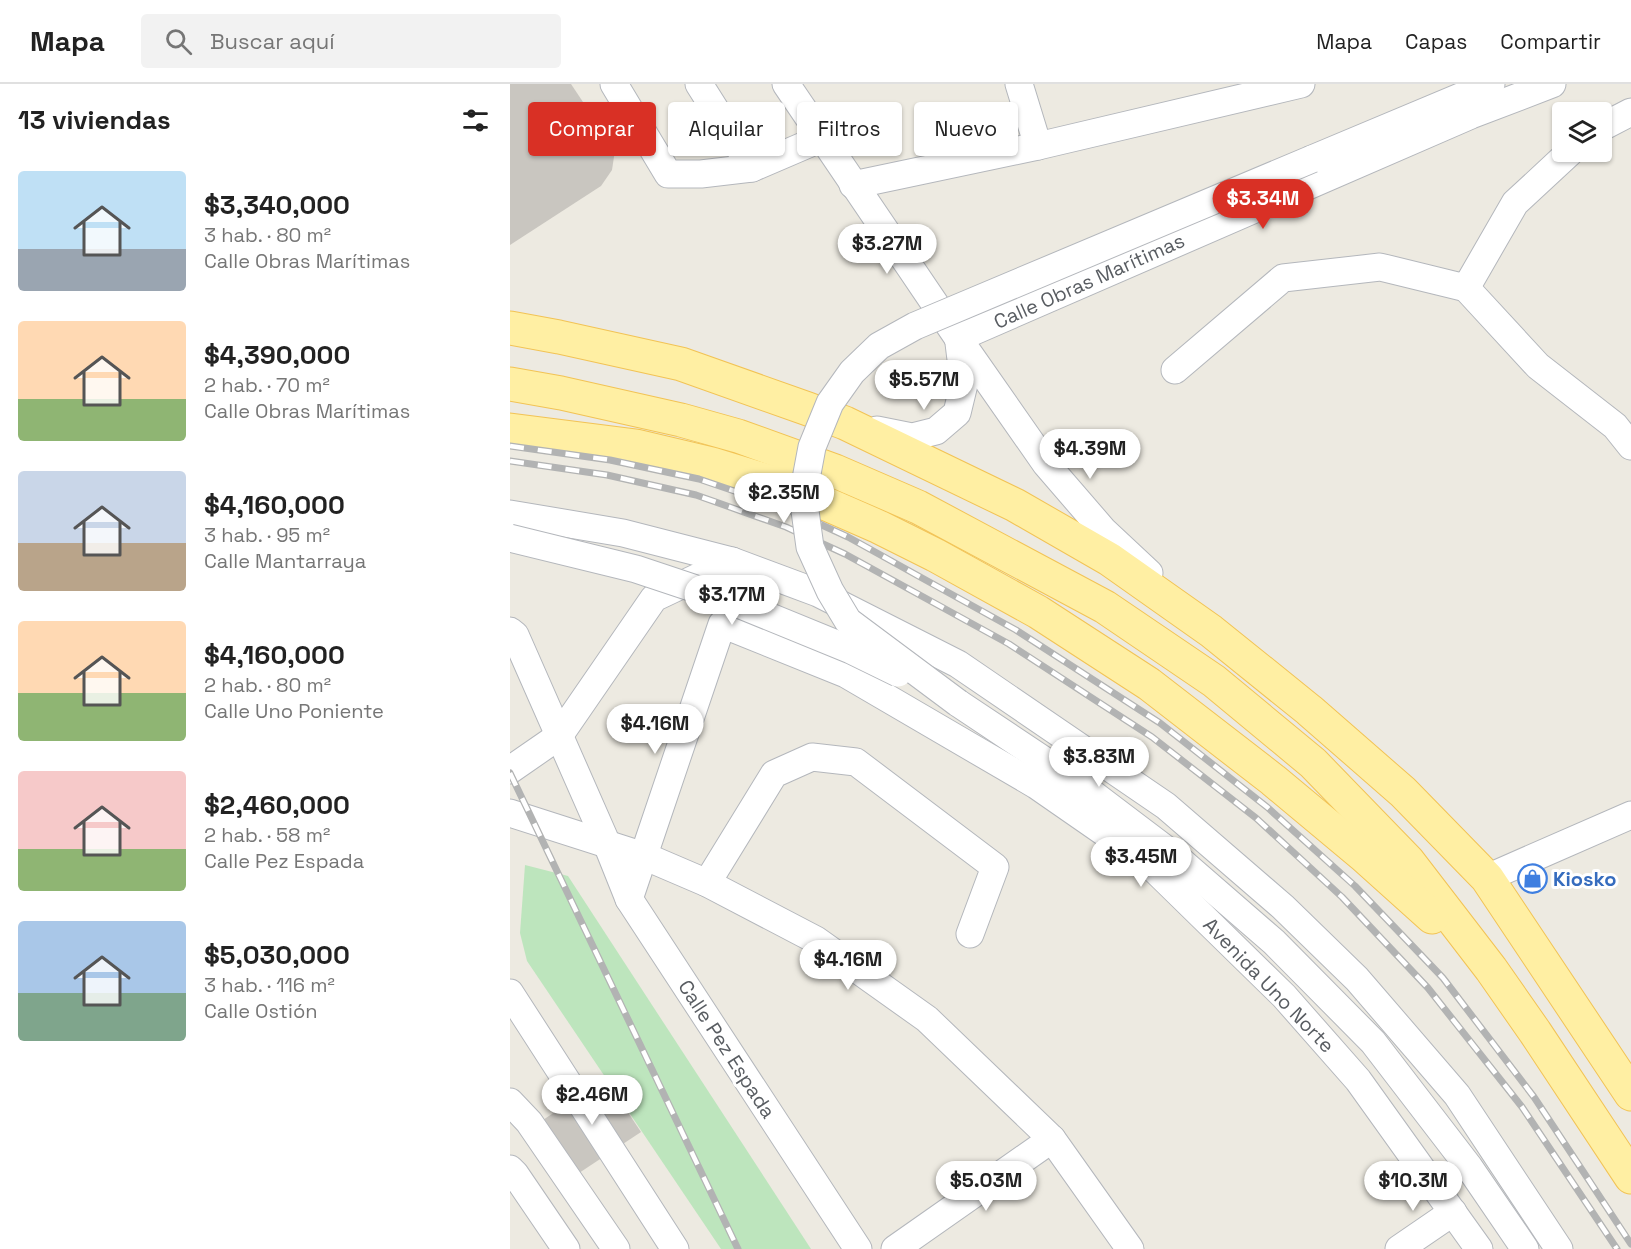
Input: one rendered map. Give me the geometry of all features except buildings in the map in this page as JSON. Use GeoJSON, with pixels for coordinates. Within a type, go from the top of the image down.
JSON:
{"type":"FeatureCollection","features":[{"type":"Feature","properties":{"kind":"main road"},"geometry":{"type":"LineString","coordinates":[[510,328],[681,364],[845,423],[1015,505],[1109,559],[1211,631],[1309,710],[1403,792],[1487,878],[1631,1094]]}},
{"type":"Feature","properties":{"kind":"main road"},"geometry":{"type":"LineString","coordinates":[[510,384],[681,420],[738,436],[835,471],[918,507],[1105,607],[1214,681],[1313,763],[1408,861],[1491,969],[1631,1177]]}},
{"type":"Feature","properties":{"kind":"main road"},"geometry":{"type":"LineString","coordinates":[[510,430],[636,446],[712,464],[790,488],[879,526],[935,555],[1038,612],[1149,684],[1318,817],[1491,969]]}},
{"type":"Feature","properties":{"kind":"street"},"geometry":{"type":"LineString","coordinates":[[614,84],[668,174],[701,174],[752,168],[797,149]]}},
{"type":"Feature","properties":{"kind":"street"},"geometry":{"type":"LineString","coordinates":[[699,84],[752,168]]}},
{"type":"Feature","properties":{"kind":"street"},"geometry":{"type":"LineString","coordinates":[[786,84],[798,102]]}},
{"type":"Feature","properties":{"kind":"street"},"geometry":{"type":"LineString","coordinates":[[1019,84],[1038,146]]}},
{"type":"Feature","properties":{"kind":"street"},"geometry":{"type":"LineString","coordinates":[[1491,84],[915,326],[879,346],[852,372],[830,403],[812,447],[806,479],[805,511],[810,547],[830,591],[848,621],[958,703],[1081,785],[1166,849],[1274,942],[1373,1042],[1469,1167],[1525,1249]]}},
{"type":"Feature","properties":{"kind":"street","name":"Calle Obras Marítimas"},"geometry":{"type":"LineString","coordinates":[[958,339],[1471,115],[1552,84]]}},
{"type":"Feature","properties":{"kind":"street"},"geometry":{"type":"LineString","coordinates":[[853,185],[1038,146],[1286,86]]}},
{"type":"Feature","properties":{"kind":"street"},"geometry":{"type":"LineString","coordinates":[[1612,122],[1631,112]]}},
{"type":"Feature","properties":{"kind":"street"},"geometry":{"type":"LineString","coordinates":[[834,156],[1046,464],[1103,530],[1211,631]]}},
{"type":"Feature","properties":{"kind":"street"},"geometry":{"type":"LineString","coordinates":[[1466,288],[1515,203],[1559,162]]}},
{"type":"Feature","properties":{"kind":"street"},"geometry":{"type":"LineString","coordinates":[[1175,370],[1283,278],[1380,267],[1466,288],[1538,366],[1615,426],[1631,446]]}},
{"type":"Feature","properties":{"kind":"street"},"geometry":{"type":"LineString","coordinates":[[845,423],[912,437],[936,431],[957,413],[964,384],[958,339]]}},
{"type":"Feature","properties":{"kind":"street"},"geometry":{"type":"LineString","coordinates":[[510,514],[623,533],[732,561],[818,593],[958,664],[1166,806],[1283,907],[1357,979],[1457,1095],[1559,1249]]}},
{"type":"Feature","properties":{"kind":"street"},"geometry":{"type":"LineString","coordinates":[[510,538],[636,569],[726,599],[851,650],[958,703]]}},
{"type":"Feature","properties":{"kind":"street"},"geometry":{"type":"LineString","coordinates":[[510,770],[559,736],[654,598],[732,561]]}},
{"type":"Feature","properties":{"kind":"street","name":"Avenida Uno Norte"},"geometry":{"type":"LineString","coordinates":[[644,856],[722,624],[846,674],[1036,785],[1147,862],[1284,996],[1358,1080],[1479,1249]]}},
{"type":"Feature","properties":{"kind":"street","name":"Calle Pez Espada"},"geometry":{"type":"LineString","coordinates":[[510,632],[514,635],[629,899],[858,1249]]}},
{"type":"Feature","properties":{"kind":"street"},"geometry":{"type":"LineString","coordinates":[[707,883],[774,774],[812,757],[856,762],[995,867],[970,934]]}},
{"type":"Feature","properties":{"kind":"street"},"geometry":{"type":"LineString","coordinates":[[510,813],[644,856],[707,883],[816,940],[927,1019],[1052,1139],[1130,1249]]}},
{"type":"Feature","properties":{"kind":"street"},"geometry":{"type":"LineString","coordinates":[[1487,878],[1631,815]]}},
{"type":"Feature","properties":{"kind":"street"},"geometry":{"type":"LineString","coordinates":[[629,899],[644,856]]}},
{"type":"Feature","properties":{"kind":"street"},"geometry":{"type":"LineString","coordinates":[[510,993],[675,1249]]}},
{"type":"Feature","properties":{"kind":"street"},"geometry":{"type":"LineString","coordinates":[[510,1102],[529,1122],[616,1249]]}},
{"type":"Feature","properties":{"kind":"street"},"geometry":{"type":"LineString","coordinates":[[895,1249],[1052,1139]]}},
{"type":"Feature","properties":{"kind":"street"},"geometry":{"type":"LineString","coordinates":[[510,1169],[566,1249]]}},
{"type":"Feature","properties":{"kind":"street"},"geometry":{"type":"LineString","coordinates":[[1398,1249],[1453,1212]]}},
{"type":"Feature","properties":{"kind":"green space"},"geometry":{"type":"Polygon","coordinates":[[[525,865],[568,876],[811,1249],[721,1249],[527,961],[520,933],[525,865]]]}},
{"type":"Feature","properties":{"kind":"railway"},"geometry":{"type":"LineString","coordinates":[[510,446],[610,460],[699,479],[787,509],[848,537],[1016,630],[1160,723],[1267,807],[1355,886],[1443,978],[1534,1097],[1631,1244]]}},
{"type":"Feature","properties":{"kind":"railway"},"geometry":{"type":"LineString","coordinates":[[510,461],[607,475],[696,495],[786,527],[845,554],[1009,644],[1152,737],[1256,818],[1342,897],[1428,988],[1522,1107],[1617,1249]]}},
{"type":"Feature","properties":{"kind":"railway"},"geometry":{"type":"LineString","coordinates":[[510,773],[738,1249]]}},
{"type":"Feature","properties":{"kind":"place","name":"Kiosko"},"geometry":{"type":"Point","coordinates":[1532,879]}}]}
